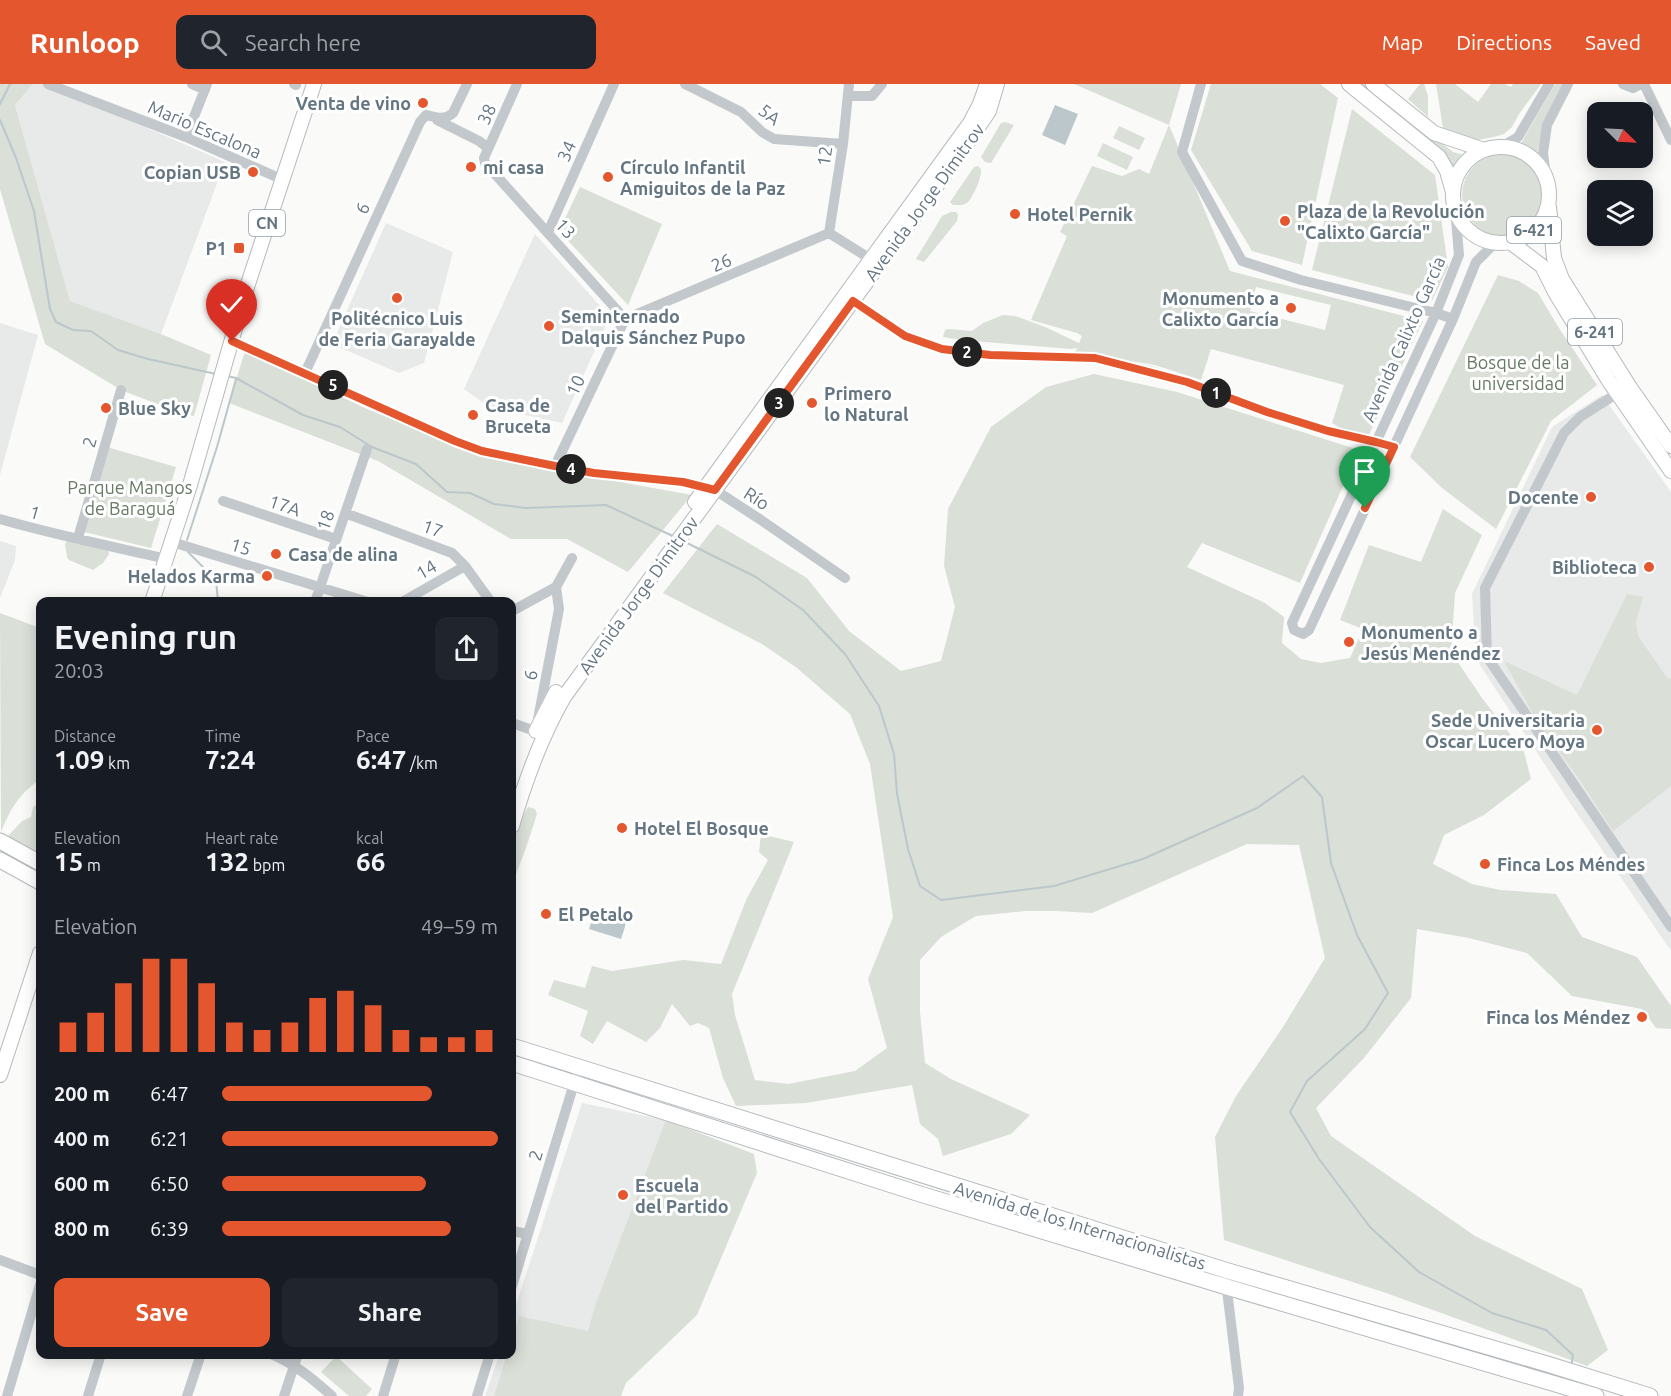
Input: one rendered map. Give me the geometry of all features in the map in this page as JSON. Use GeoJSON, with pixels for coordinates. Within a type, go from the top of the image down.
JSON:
{"type":"FeatureCollection","features":[{"type":"Feature","properties":{"kind":"highway"},"geometry":{"type":"LineString","coordinates":[[0,841],[36,861]]}},
{"type":"Feature","properties":{"kind":"highway"},"geometry":{"type":"LineString","coordinates":[[0,860],[36,880]]}},
{"type":"Feature","properties":{"kind":"highway","name":"Avenida de los Internacionalistas"},"geometry":{"type":"LineString","coordinates":[[516,1047],[1225,1270],[1650,1396]]}},
{"type":"Feature","properties":{"kind":"highway","name":"Avenida de los Internacionalistas"},"geometry":{"type":"LineString","coordinates":[[516,1065],[909,1191],[1596,1396]]}},
{"type":"Feature","properties":{"kind":"main road","name":"CN"},"geometry":{"type":"LineString","coordinates":[[154,597],[226,364],[247,287],[314,84]]}},
{"type":"Feature","properties":{"kind":"main road","name":"Avenida Jorge Dimitrov"},"geometry":{"type":"LineString","coordinates":[[876,263],[970,123],[987,84]]}},
{"type":"Feature","properties":{"kind":"main road","name":"Avenida Jorge Dimitrov"},"geometry":{"type":"LineString","coordinates":[[516,793],[556,693],[663,554],[848,299],[981,124],[989,111],[997,84]]}},
{"type":"Feature","properties":{"kind":"main road","name":"6-421"},"geometry":{"type":"LineString","coordinates":[[1349,84],[1439,157],[1453,193],[1455,212],[1465,228],[1478,238],[1494,244],[1528,236],[1541,223],[1549,206],[1546,176]]}},
{"type":"Feature","properties":{"kind":"main road"},"geometry":{"type":"LineString","coordinates":[[1373,84],[1434,133],[1484,150],[1501,147],[1515,149],[1528,154],[1546,176]]}},
{"type":"Feature","properties":{"kind":"main road","name":"6-421"},"geometry":{"type":"LineString","coordinates":[[1453,193],[1457,175],[1468,160],[1484,150]]}},
{"type":"Feature","properties":{"kind":"main road","name":"6-241"},"geometry":{"type":"LineString","coordinates":[[1549,206],[1554,258],[1562,279],[1629,386],[1671,446]]}},
{"type":"Feature","properties":{"kind":"main road","name":"6-241"},"geometry":{"type":"LineString","coordinates":[[1510,242],[1542,266],[1555,292],[1617,394],[1671,471]]}},
{"type":"Feature","properties":{"kind":"main road"},"geometry":{"type":"LineString","coordinates":[[0,1075],[36,965]]}},
{"type":"Feature","properties":{"kind":"street","name":"Mario Escalona"},"geometry":{"type":"LineString","coordinates":[[48,84],[186,137],[281,179]]}},
{"type":"Feature","properties":{"kind":"street"},"geometry":{"type":"LineString","coordinates":[[186,137],[206,87],[192,84]]}},
{"type":"Feature","properties":{"kind":"street"},"geometry":{"type":"LineString","coordinates":[[426,115],[444,119],[449,117],[467,84]]}},
{"type":"Feature","properties":{"kind":"street","name":"38"},"geometry":{"type":"LineString","coordinates":[[486,153],[517,84]]}},
{"type":"Feature","properties":{"kind":"street","name":"34"},"geometry":{"type":"LineString","coordinates":[[548,232],[614,84]]}},
{"type":"Feature","properties":{"kind":"street","name":"5A"},"geometry":{"type":"LineString","coordinates":[[685,84],[709,89],[774,139],[843,144]]}},
{"type":"Feature","properties":{"kind":"street","name":"12"},"geometry":{"type":"LineString","coordinates":[[829,233],[843,144],[849,84]]}},
{"type":"Feature","properties":{"kind":"street"},"geometry":{"type":"LineString","coordinates":[[848,96],[872,96],[882,84]]}},
{"type":"Feature","properties":{"kind":"street"},"geometry":{"type":"LineString","coordinates":[[1201,84],[1182,152],[1242,261],[1301,280],[1453,319]]}},
{"type":"Feature","properties":{"kind":"street"},"geometry":{"type":"LineString","coordinates":[[1501,147],[1518,137],[1549,84]]}},
{"type":"Feature","properties":{"kind":"street"},"geometry":{"type":"LineString","coordinates":[[1546,176],[1543,153],[1548,125],[1568,84]]}},
{"type":"Feature","properties":{"kind":"street"},"geometry":{"type":"LineString","coordinates":[[1623,84],[1633,88],[1642,84],[1671,140]]}},
{"type":"Feature","properties":{"kind":"street","name":"13"},"geometry":{"type":"LineString","coordinates":[[426,115],[479,141],[486,153],[485,163],[625,319]]}},
{"type":"Feature","properties":{"kind":"street","name":"6"},"geometry":{"type":"LineString","coordinates":[[305,373],[420,122],[426,115]]}},
{"type":"Feature","properties":{"kind":"street","name":"Avenida Calixto García"},"geometry":{"type":"LineString","coordinates":[[1455,208],[1459,255],[1436,313],[1292,623],[1294,630],[1303,634],[1309,630],[1453,319],[1476,262],[1494,244]]}},
{"type":"Feature","properties":{"kind":"street"},"geometry":{"type":"LineString","coordinates":[[829,233],[876,263]]}},
{"type":"Feature","properties":{"kind":"street","name":"26"},"geometry":{"type":"LineString","coordinates":[[625,319],[829,233]]}},
{"type":"Feature","properties":{"kind":"street"},"geometry":{"type":"LineString","coordinates":[[848,299],[905,336],[942,349],[990,355],[1095,358],[1187,382],[1267,412],[1328,431],[1394,447]]}},
{"type":"Feature","properties":{"kind":"street","name":"10"},"geometry":{"type":"LineString","coordinates":[[555,466],[625,319]]}},
{"type":"Feature","properties":{"kind":"street","name":"Río"},"geometry":{"type":"LineString","coordinates":[[232,341],[482,451],[594,473],[683,482],[710,489],[761,520],[845,578]]}},
{"type":"Feature","properties":{"kind":"street"},"geometry":{"type":"LineString","coordinates":[[1629,386],[1580,417],[1564,433],[1485,588],[1487,657],[1671,927]]}},
{"type":"Feature","properties":{"kind":"street","name":"2"},"geometry":{"type":"LineString","coordinates":[[78,538],[121,390]]}},
{"type":"Feature","properties":{"kind":"street","name":"18"},"geometry":{"type":"LineString","coordinates":[[316,597],[367,449]]}},
{"type":"Feature","properties":{"kind":"street","name":"17A"},"geometry":{"type":"LineString","coordinates":[[223,501],[336,539]]}},
{"type":"Feature","properties":{"kind":"street","name":"17"},"geometry":{"type":"LineString","coordinates":[[345,513],[448,551],[465,566],[487,597]]}},
{"type":"Feature","properties":{"kind":"street","name":"1"},"geometry":{"type":"LineString","coordinates":[[0,519],[167,559]]}},
{"type":"Feature","properties":{"kind":"street","name":"15"},"geometry":{"type":"LineString","coordinates":[[172,542],[352,597]]}},
{"type":"Feature","properties":{"kind":"street"},"geometry":{"type":"LineString","coordinates":[[516,609],[556,587],[572,558]]}},
{"type":"Feature","properties":{"kind":"street","name":"14"},"geometry":{"type":"LineString","coordinates":[[411,597],[465,566]]}},
{"type":"Feature","properties":{"kind":"street","name":"6"},"geometry":{"type":"LineString","coordinates":[[540,733],[559,609],[556,587]]}},
{"type":"Feature","properties":{"kind":"street"},"geometry":{"type":"LineString","coordinates":[[516,724],[540,733]]}},
{"type":"Feature","properties":{"kind":"street","name":"2"},"geometry":{"type":"LineString","coordinates":[[516,1273],[579,1068]]}},
{"type":"Feature","properties":{"kind":"street"},"geometry":{"type":"LineString","coordinates":[[516,1232],[528,1234]]}},
{"type":"Feature","properties":{"kind":"street"},"geometry":{"type":"LineString","coordinates":[[0,1260],[36,1274]]}},
{"type":"Feature","properties":{"kind":"street"},"geometry":{"type":"LineString","coordinates":[[1225,1270],[1238,1370],[1238,1396]]}},
{"type":"Feature","properties":{"kind":"street"},"geometry":{"type":"LineString","coordinates":[[7,1396],[36,1298]]}},
{"type":"Feature","properties":{"kind":"street"},"geometry":{"type":"LineString","coordinates":[[88,1396],[100,1359]]}},
{"type":"Feature","properties":{"kind":"street"},"geometry":{"type":"LineString","coordinates":[[187,1396],[199,1359]]}},
{"type":"Feature","properties":{"kind":"street"},"geometry":{"type":"LineString","coordinates":[[282,1359],[315,1381],[332,1396]]}},
{"type":"Feature","properties":{"kind":"street"},"geometry":{"type":"LineString","coordinates":[[285,1396],[296,1359]]}},
{"type":"Feature","properties":{"kind":"street"},"geometry":{"type":"LineString","coordinates":[[383,1396],[394,1359]]}},
{"type":"Feature","properties":{"kind":"street"},"geometry":{"type":"LineString","coordinates":[[477,1396],[488,1359]]}},
{"type":"Feature","properties":{"kind":"shaded area"},"geometry":{"type":"Polygon","coordinates":[[[33,84],[47,84],[225,162],[161,334],[70,301],[15,105],[33,84]]]}},
{"type":"Feature","properties":{"kind":"shaded area"},"geometry":{"type":"Polygon","coordinates":[[[1055,105],[1078,114],[1065,145],[1042,135],[1055,105]]]}},
{"type":"Feature","properties":{"kind":"shaded area","name":"Politécnico Luis de Feria Garayalde"},"geometry":{"type":"Polygon","coordinates":[[[386,223],[453,252],[424,363],[399,373],[332,344],[386,223]]]}},
{"type":"Feature","properties":{"kind":"shaded area","name":"Seminternado Dalquis Sánchez Pupo"},"geometry":{"type":"Polygon","coordinates":[[[535,234],[602,308],[606,322],[562,423],[489,407],[464,389],[535,234]]]}},
{"type":"Feature","properties":{"kind":"shaded area"},"geometry":{"type":"Polygon","coordinates":[[[0,323],[38,335],[0,475],[0,323]]]}},
{"type":"Feature","properties":{"kind":"shaded area","name":"Sede Universitaria Oscar Lucero Moya"},"geometry":{"type":"Polygon","coordinates":[[[1602,395],[1671,492],[1671,951],[1476,659],[1472,594],[1552,427],[1602,395]]]}},
{"type":"Feature","properties":{"kind":"shaded area"},"geometry":{"type":"Polygon","coordinates":[[[0,541],[16,546],[15,560],[0,598],[0,541]]]}},
{"type":"Feature","properties":{"kind":"shaded area"},"geometry":{"type":"Polygon","coordinates":[[[613,908],[619,909],[625,915],[626,924],[621,939],[589,929],[594,913],[622,922],[622,918],[608,916],[608,911],[613,908]]]}},
{"type":"Feature","properties":{"kind":"shaded area","name":"Escuela del Partido"},"geometry":{"type":"Polygon","coordinates":[[[582,1103],[666,1120],[626,1383],[619,1396],[485,1396],[498,1359],[516,1359],[516,1305],[582,1103]]]}},
{"type":"Feature","properties":{"kind":"green space"},"geometry":{"type":"Polygon","coordinates":[[[0,84],[33,84],[15,105],[70,301],[211,355],[194,416],[183,414],[121,390],[45,344],[0,189],[0,84]]]}},
{"type":"Feature","properties":{"kind":"green space"},"geometry":{"type":"Polygon","coordinates":[[[1074,84],[1181,84],[1169,125],[1074,84]]]}},
{"type":"Feature","properties":{"kind":"green space"},"geometry":{"type":"Polygon","coordinates":[[[1211,84],[1320,84],[1338,98],[1302,265],[1252,251],[1191,150],[1211,84]]]}},
{"type":"Feature","properties":{"kind":"green space"},"geometry":{"type":"Polygon","coordinates":[[[1354,84],[1366,84],[1453,152],[1467,156],[1455,176],[1354,84]]]}},
{"type":"Feature","properties":{"kind":"green space"},"geometry":{"type":"Polygon","coordinates":[[[1420,84],[1424,84],[1428,96],[1428,117],[1408,99],[1420,84]]]}},
{"type":"Feature","properties":{"kind":"green space"},"geometry":{"type":"Polygon","coordinates":[[[1436,84],[1455,84],[1478,102],[1491,84],[1505,84],[1511,87],[1513,84],[1541,84],[1512,127],[1504,134],[1467,142],[1452,136],[1443,128],[1436,84]]]}},
{"type":"Feature","properties":{"kind":"green space"},"geometry":{"type":"Polygon","coordinates":[[[1555,84],[1563,84],[1543,126],[1537,154],[1520,145],[1555,84]]]}},
{"type":"Feature","properties":{"kind":"green space"},"geometry":{"type":"Polygon","coordinates":[[[1352,109],[1435,175],[1448,267],[1432,301],[1312,270],[1352,109]]]}},
{"type":"Feature","properties":{"kind":"green space"},"geometry":{"type":"Polygon","coordinates":[[[1001,123],[1014,125],[991,163],[985,162],[981,157],[1001,123]]]}},
{"type":"Feature","properties":{"kind":"green space"},"geometry":{"type":"Polygon","coordinates":[[[1169,125],[1230,271],[1423,321],[1365,443],[1332,423],[1344,385],[1211,349],[1201,380],[1155,365],[1074,355],[1077,348],[943,337],[945,330],[972,331],[983,323],[1003,315],[1015,316],[1045,327],[1079,343],[1082,336],[1077,333],[1031,320],[1067,236],[1060,232],[1092,166],[1122,176],[1139,169],[1149,174],[1169,125]],[[1256,287],[1250,311],[1325,330],[1331,305],[1256,287]]]}},
{"type":"Feature","properties":{"kind":"green space"},"geometry":{"type":"Polygon","coordinates":[[[1119,126],[1145,138],[1139,150],[1113,138],[1119,126]]]}},
{"type":"Feature","properties":{"kind":"green space"},"geometry":{"type":"Polygon","coordinates":[[[1103,143],[1133,157],[1127,170],[1097,156],[1103,143]]]}},
{"type":"Feature","properties":{"kind":"green space"},"geometry":{"type":"Polygon","coordinates":[[[1503,154],[1519,157],[1532,166],[1541,179],[1544,195],[1541,211],[1532,224],[1519,233],[1503,236],[1487,233],[1474,224],[1465,211],[1462,195],[1465,179],[1474,166],[1487,157],[1503,154]]]}},
{"type":"Feature","properties":{"kind":"green space"},"geometry":{"type":"Polygon","coordinates":[[[978,166],[981,169],[980,177],[970,199],[965,204],[953,205],[950,202],[974,167],[978,166]]]}},
{"type":"Feature","properties":{"kind":"green space"},"geometry":{"type":"Polygon","coordinates":[[[580,187],[662,224],[628,305],[559,231],[580,187]]]}},
{"type":"Feature","properties":{"kind":"green space"},"geometry":{"type":"Polygon","coordinates":[[[956,212],[958,215],[957,221],[924,262],[916,259],[942,216],[956,212]]]}},
{"type":"Feature","properties":{"kind":"green space","name":"Bosque de la universidad"},"geometry":{"type":"Polygon","coordinates":[[[1498,275],[1519,281],[1538,293],[1597,385],[1551,421],[1496,529],[1442,488],[1410,457],[1498,275]]]}},
{"type":"Feature","properties":{"kind":"green space"},"geometry":{"type":"Polygon","coordinates":[[[245,351],[367,409],[488,458],[692,495],[628,572],[567,539],[511,539],[378,461],[229,403],[245,351]]]}},
{"type":"Feature","properties":{"kind":"green space"},"geometry":{"type":"Polygon","coordinates":[[[1094,374],[1177,392],[1359,450],[1300,583],[1202,543],[1187,567],[1265,603],[1284,617],[1282,643],[1301,659],[1321,663],[1350,658],[1363,629],[1340,620],[1369,545],[1421,562],[1443,509],[1482,535],[1455,593],[1451,652],[1482,698],[1524,752],[1531,779],[1484,815],[1444,835],[1433,864],[1472,884],[1500,890],[1556,894],[1582,937],[1637,957],[1671,1006],[1671,1029],[1656,1028],[1642,1009],[1572,996],[1527,953],[1469,938],[1417,929],[1411,998],[1364,1058],[1316,1108],[1331,1136],[1475,1236],[1582,1289],[1608,1350],[1587,1366],[1386,1293],[1224,1240],[1215,1137],[1236,1096],[1283,1027],[1325,958],[1299,845],[1247,844],[1092,913],[1025,911],[976,916],[941,937],[920,960],[920,1012],[925,1063],[951,1079],[1030,1115],[1011,1134],[943,1156],[938,1139],[920,1124],[912,1085],[806,1103],[736,1106],[723,1078],[709,1028],[698,1023],[690,1026],[672,1004],[660,1028],[646,1042],[607,1021],[593,1044],[580,1036],[588,1011],[548,995],[554,980],[585,988],[592,966],[612,971],[683,960],[721,964],[747,898],[768,860],[759,852],[761,834],[794,842],[732,994],[735,1015],[755,1080],[788,1084],[855,1071],[887,1048],[868,979],[893,917],[870,764],[850,714],[797,668],[762,644],[663,593],[717,524],[807,578],[849,631],[901,671],[941,661],[955,607],[944,566],[948,509],[991,427],[1046,387],[1094,374]]]}},
{"type":"Feature","properties":{"kind":"green space","name":"Parque Mangos de Baraguá"},"geometry":{"type":"Polygon","coordinates":[[[107,447],[176,467],[151,548],[84,532],[107,447]]]}},
{"type":"Feature","properties":{"kind":"green space"},"geometry":{"type":"Polygon","coordinates":[[[67,541],[108,550],[109,554],[103,563],[93,570],[69,560],[65,544],[67,541]]]}},
{"type":"Feature","properties":{"kind":"green space"},"geometry":{"type":"Polygon","coordinates":[[[1627,594],[1643,597],[1636,622],[1638,636],[1668,679],[1671,678],[1671,786],[1613,831],[1577,776],[1538,723],[1504,661],[1577,695],[1627,594]]]}},
{"type":"Feature","properties":{"kind":"green space"},"geometry":{"type":"Polygon","coordinates":[[[0,613],[36,626],[36,782],[16,802],[1,832],[0,613]]]}},
{"type":"Feature","properties":{"kind":"green space"},"geometry":{"type":"Polygon","coordinates":[[[36,805],[36,852],[8,836],[22,821],[31,817],[33,807],[36,805]]]}},
{"type":"Feature","properties":{"kind":"green space"},"geometry":{"type":"Polygon","coordinates":[[[528,807],[535,809],[537,814],[516,874],[516,834],[528,807]]]}},
{"type":"Feature","properties":{"kind":"green space"},"geometry":{"type":"Polygon","coordinates":[[[666,1120],[754,1154],[757,1173],[697,1315],[626,1383],[621,1396],[494,1396],[506,1359],[516,1359],[516,1326],[519,1316],[588,1331],[596,1303],[666,1120]]]}},
{"type":"Feature","properties":{"kind":"green space"},"geometry":{"type":"Polygon","coordinates":[[[333,1359],[339,1359],[372,1389],[366,1396],[349,1396],[321,1372],[333,1359]]]}},
{"type":"Feature","properties":{"kind":"waterway"},"geometry":{"type":"LineString","coordinates":[[0,104],[10,84]]}},
{"type":"Feature","properties":{"kind":"waterway"},"geometry":{"type":"LineString","coordinates":[[0,120],[34,211],[50,309],[56,322],[73,330],[91,331],[118,350],[216,374]]}},
{"type":"Feature","properties":{"kind":"waterway"},"geometry":{"type":"LineString","coordinates":[[227,376],[236,378],[303,415],[340,427],[372,447],[416,464],[447,492],[470,493],[494,504],[526,508],[606,505],[675,537]]}},
{"type":"Feature","properties":{"kind":"waterway"},"geometry":{"type":"LineString","coordinates":[[187,540],[236,379]]}},
{"type":"Feature","properties":{"kind":"waterway"},"geometry":{"type":"LineString","coordinates":[[683,541],[756,577],[803,610],[845,654],[879,706],[894,754],[897,794],[908,849],[920,886],[941,900],[1054,886],[1143,859],[1257,808],[1303,776],[1322,797],[1331,863],[1357,935],[1388,993],[1365,1029],[1307,1081],[1290,1112],[1319,1159],[1370,1227],[1419,1272],[1492,1313],[1546,1330],[1573,1355],[1571,1367]]}},
{"type":"Feature","properties":{"kind":"waterway"},"geometry":{"type":"LineString","coordinates":[[188,552],[216,580],[218,597]]}},
{"type":"Feature","properties":{"kind":"place","name":"Venta de vino"},"geometry":{"type":"Point","coordinates":[423,103]}},
{"type":"Feature","properties":{"kind":"place","name":"mi casa"},"geometry":{"type":"Point","coordinates":[471,167]}},
{"type":"Feature","properties":{"kind":"place","name":"Copian USB"},"geometry":{"type":"Point","coordinates":[253,172]}},
{"type":"Feature","properties":{"kind":"place","name":"Círculo Infantil Amiguitos de la Paz"},"geometry":{"type":"Point","coordinates":[608,177]}},
{"type":"Feature","properties":{"kind":"place","name":"Hotel Pernik"},"geometry":{"type":"Point","coordinates":[1015,214]}},
{"type":"Feature","properties":{"kind":"place","name":"Plaza de la Revolución \"Calixto García\""},"geometry":{"type":"Point","coordinates":[1285,221]}},
{"type":"Feature","properties":{"kind":"place","name":"P1"},"geometry":{"type":"Point","coordinates":[239,248]}},
{"type":"Feature","properties":{"kind":"place","name":"Politécnico Luis de Feria Garayalde"},"geometry":{"type":"Point","coordinates":[397,298]}},
{"type":"Feature","properties":{"kind":"place","name":"Monumento a Calixto García"},"geometry":{"type":"Point","coordinates":[1291,308]}},
{"type":"Feature","properties":{"kind":"place","name":"Seminternado Dalquis Sánchez Pupo"},"geometry":{"type":"Point","coordinates":[549,326]}},
{"type":"Feature","properties":{"kind":"place","name":"Primero lo Natural"},"geometry":{"type":"Point","coordinates":[812,403]}},
{"type":"Feature","properties":{"kind":"place","name":"Blue Sky"},"geometry":{"type":"Point","coordinates":[106,408]}},
{"type":"Feature","properties":{"kind":"place","name":"Casa de Bruceta"},"geometry":{"type":"Point","coordinates":[473,415]}},
{"type":"Feature","properties":{"kind":"place","name":"Docente"},"geometry":{"type":"Point","coordinates":[1591,497]}},
{"type":"Feature","properties":{"kind":"place","name":"Casa de alina"},"geometry":{"type":"Point","coordinates":[276,554]}},
{"type":"Feature","properties":{"kind":"place","name":"Biblioteca"},"geometry":{"type":"Point","coordinates":[1649,567]}},
{"type":"Feature","properties":{"kind":"place","name":"Helados Karma"},"geometry":{"type":"Point","coordinates":[267,576]}},
{"type":"Feature","properties":{"kind":"place","name":"Monumento a Jesús Menéndez"},"geometry":{"type":"Point","coordinates":[1349,642]}},
{"type":"Feature","properties":{"kind":"place","name":"Sede Universitaria Oscar Lucero Moya"},"geometry":{"type":"Point","coordinates":[1597,730]}},
{"type":"Feature","properties":{"kind":"place","name":"Hotel El Bosque"},"geometry":{"type":"Point","coordinates":[622,828]}},
{"type":"Feature","properties":{"kind":"place","name":"Finca Los Méndes"},"geometry":{"type":"Point","coordinates":[1485,864]}},
{"type":"Feature","properties":{"kind":"place","name":"El Petalo"},"geometry":{"type":"Point","coordinates":[546,914]}},
{"type":"Feature","properties":{"kind":"place","name":"Finca los Méndez"},"geometry":{"type":"Point","coordinates":[1642,1017]}},
{"type":"Feature","properties":{"kind":"place","name":"Escuela del Partido"},"geometry":{"type":"Point","coordinates":[623,1195]}},
{"type":"Feature","properties":{"kind":"route"},"geometry":{"type":"LineString","coordinates":[[232,341],[482,451],[594,473],[683,482],[715,490],[853,301],[905,336],[942,349],[990,355],[1095,358],[1187,382],[1267,412],[1328,431],[1394,447],[1365,508]]}}]}
